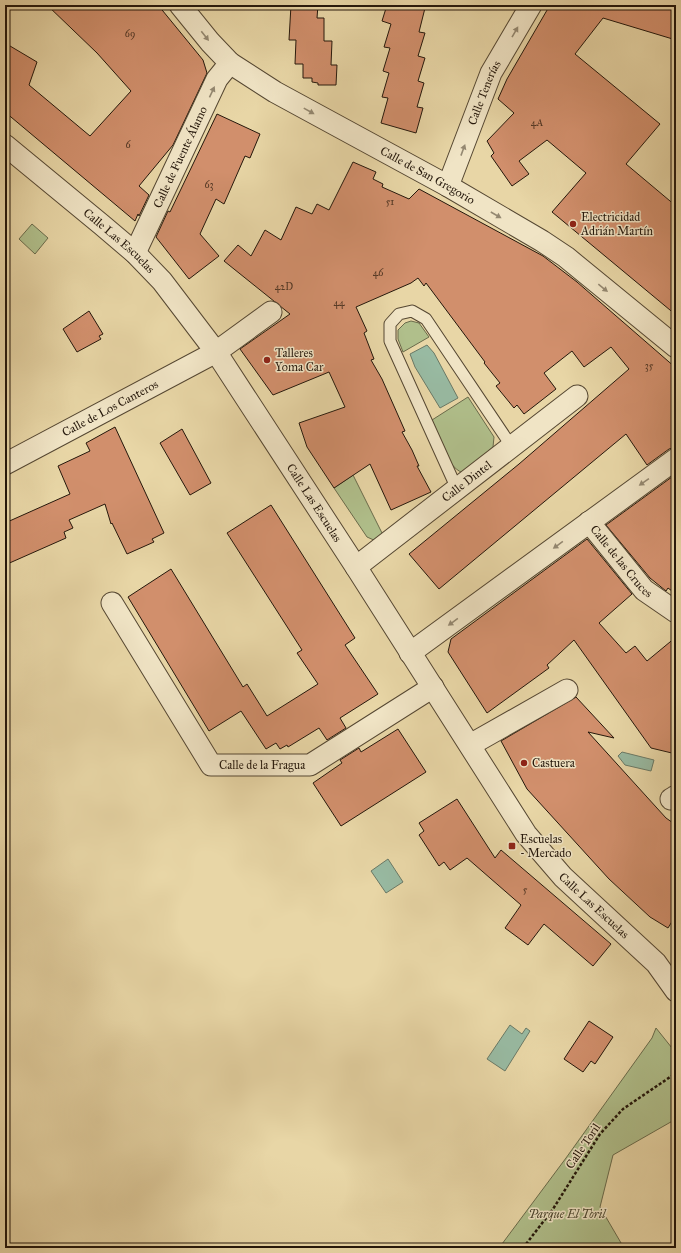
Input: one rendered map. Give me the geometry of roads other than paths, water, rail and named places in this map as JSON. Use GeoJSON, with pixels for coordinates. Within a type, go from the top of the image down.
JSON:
{"type":"FeatureCollection","features":[{"type":"Feature","properties":{"kind":"street","name":"Calle de San Gregorio"},"geometry":{"type":"LineString","coordinates":[[180,5],[210,42],[230,63],[275,92],[448,186],[542,241],[566,257],[676,347]]}},
{"type":"Feature","properties":{"kind":"street","name":"Calle Tenerías"},"geometry":{"type":"LineString","coordinates":[[448,186],[490,74],[531,5]]}},
{"type":"Feature","properties":{"kind":"street","name":"Calle de Fuente Álamo"},"geometry":{"type":"LineString","coordinates":[[135,253],[218,79],[230,63]]}},
{"type":"Feature","properties":{"kind":"street","name":"Calle Las Escuelas"},"geometry":{"type":"LineString","coordinates":[[5,145],[135,253],[162,281],[216,352],[356,567],[526,834],[580,894],[630,937],[674,982]]}},
{"type":"Feature","properties":{"kind":"street"},"geometry":{"type":"LineString","coordinates":[[216,352],[271,312]]}},
{"type":"Feature","properties":{"kind":"street","name":"Calle de Los Canteros"},"geometry":{"type":"LineString","coordinates":[[5,464],[216,352]]}},
{"type":"Feature","properties":{"kind":"street","name":"Calle Dintel"},"geometry":{"type":"LineString","coordinates":[[356,567],[577,396]]}},
{"type":"Feature","properties":{"kind":"street"},"geometry":{"type":"LineString","coordinates":[[410,653],[676,459]]}},
{"type":"Feature","properties":{"kind":"street","name":"Calle de las Cruces"},"geometry":{"type":"LineString","coordinates":[[589,522],[644,590],[676,612]]}},
{"type":"Feature","properties":{"kind":"street","name":"Calle de la Fragua"},"geometry":{"type":"LineString","coordinates":[[112,603],[211,764],[310,765],[433,688]]}},
{"type":"Feature","properties":{"kind":"street"},"geometry":{"type":"LineString","coordinates":[[470,745],[567,690]]}},
{"type":"Feature","properties":{"kind":"lane"},"geometry":{"type":"LineString","coordinates":[[457,489],[390,341],[390,324],[399,314],[412,311],[426,319],[512,447]]}},
{"type":"Feature","properties":{"kind":"place","name":"Electricidad Adrián Martín"},"geometry":{"type":"Point","coordinates":[573,224]}},
{"type":"Feature","properties":{"kind":"place","name":"Talleres Yoma Car"},"geometry":{"type":"Point","coordinates":[267,360]}},
{"type":"Feature","properties":{"kind":"place","name":"Castuera"},"geometry":{"type":"Point","coordinates":[524,763]}},
{"type":"Feature","properties":{"kind":"place","name":"Escuelas - Mercado"},"geometry":{"type":"Point","coordinates":[512,846]}},
{"type":"Feature","properties":{"kind":"park label","name":"Parque El Toril"},"geometry":{"type":"Point","coordinates":[567,1214]}}]}
